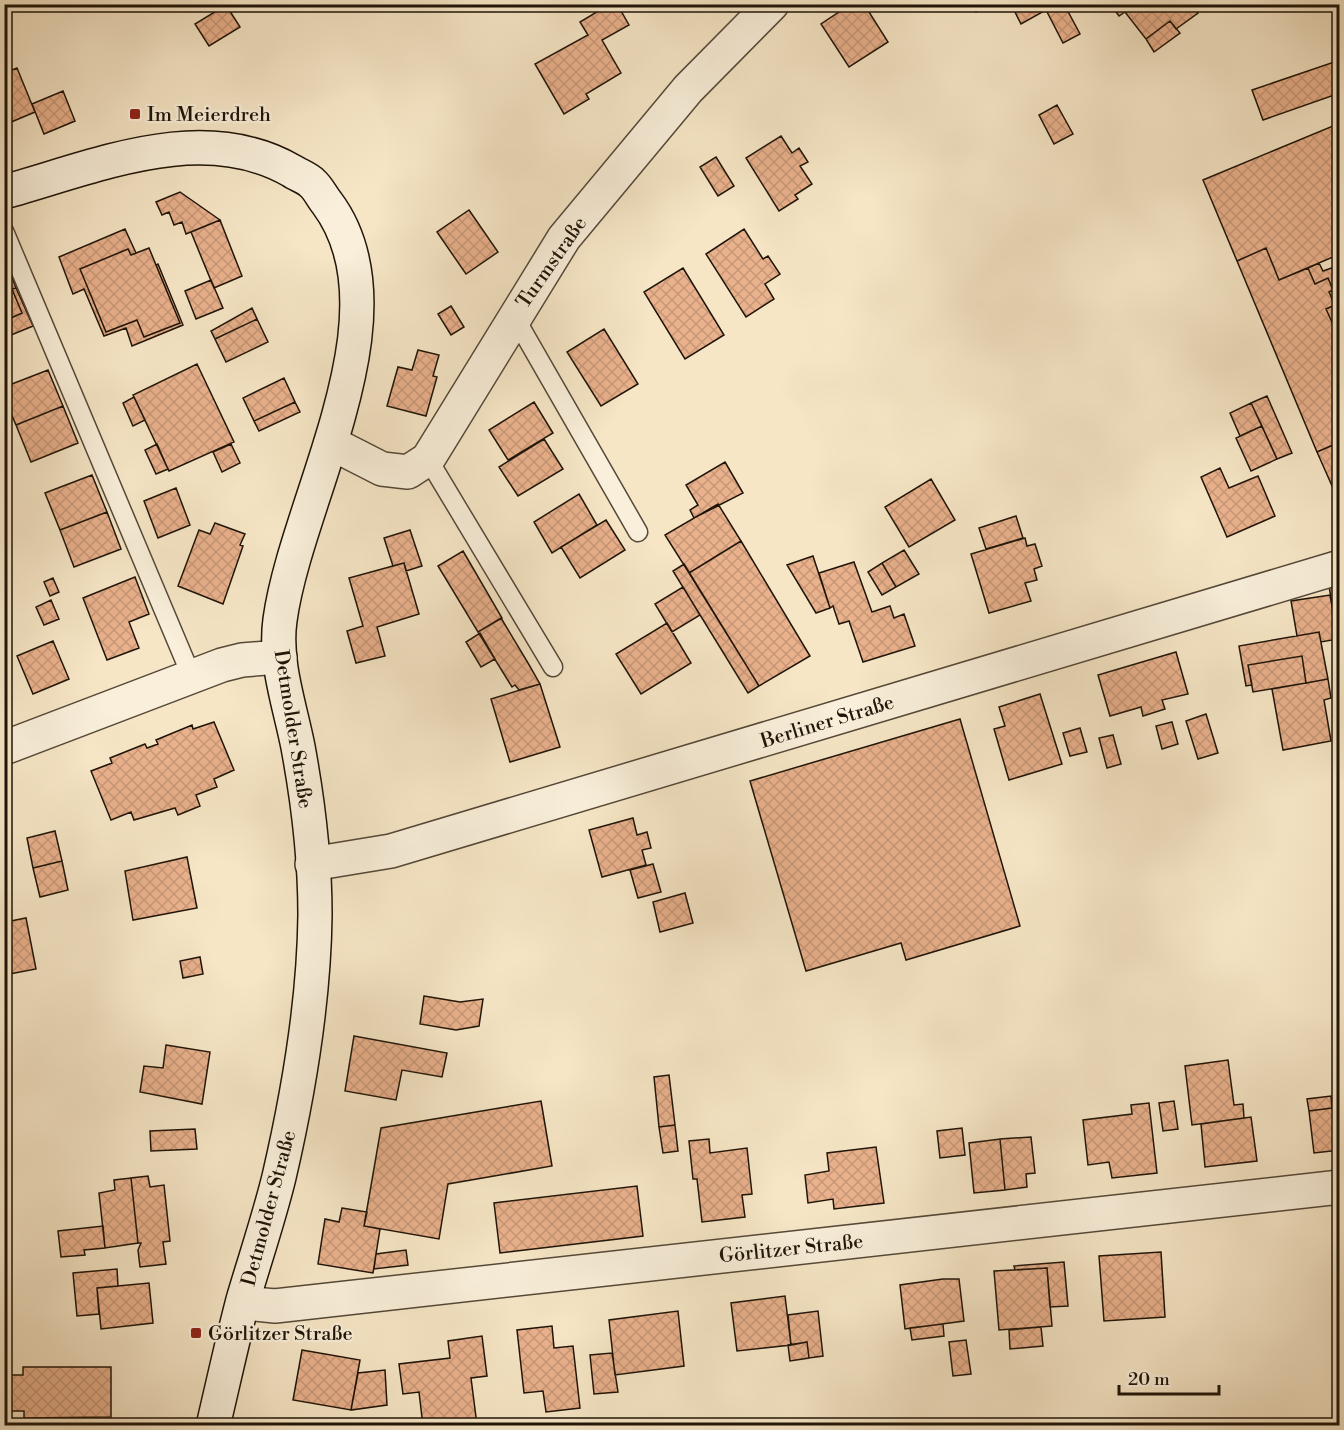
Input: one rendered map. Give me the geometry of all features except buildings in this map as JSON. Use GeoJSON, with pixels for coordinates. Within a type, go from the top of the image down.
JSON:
{"type":"FeatureCollection","features":[{"type":"Feature","properties":{"kind":"street","name":"Turmstraße"},"geometry":{"type":"LineString","coordinates":[[428,459],[564,238],[688,89],[772,4]]}},
{"type":"Feature","properties":{"kind":"street","name":"Detmolder Straße"},"geometry":{"type":"LineString","coordinates":[[4,192],[120,160],[183,147],[227,148],[275,161],[312,183],[335,214],[350,246],[357,288],[353,352],[331,443],[294,559],[280,622],[280,657],[305,789],[315,912],[313,962],[303,1061],[278,1180],[243,1303],[213,1425]]}},
{"type":"Feature","properties":{"kind":"street"},"geometry":{"type":"LineString","coordinates":[[331,443],[382,469],[408,472],[428,459]]}},
{"type":"Feature","properties":{"kind":"street","name":"Berliner Straße"},"geometry":{"type":"LineString","coordinates":[[312,864],[391,851],[1340,567]]}},
{"type":"Feature","properties":{"kind":"street"},"geometry":{"type":"LineString","coordinates":[[4,748],[190,675],[242,660],[280,657]]}},
{"type":"Feature","properties":{"kind":"street","name":"Görlitzer Straße"},"geometry":{"type":"LineString","coordinates":[[243,1303],[275,1306],[1340,1187]]}},
{"type":"Feature","properties":{"kind":"lane"},"geometry":{"type":"LineString","coordinates":[[4,231],[190,675]]}},
{"type":"Feature","properties":{"kind":"lane"},"geometry":{"type":"LineString","coordinates":[[514,316],[638,532]]}},
{"type":"Feature","properties":{"kind":"lane"},"geometry":{"type":"LineString","coordinates":[[428,459],[553,667]]}},
{"type":"Feature","properties":{"kind":"place","name":"Im Meierdreh"},"geometry":{"type":"Point","coordinates":[135,114]}},
{"type":"Feature","properties":{"kind":"place","name":"Görlitzer Straße"},"geometry":{"type":"Point","coordinates":[196,1333]}}]}
